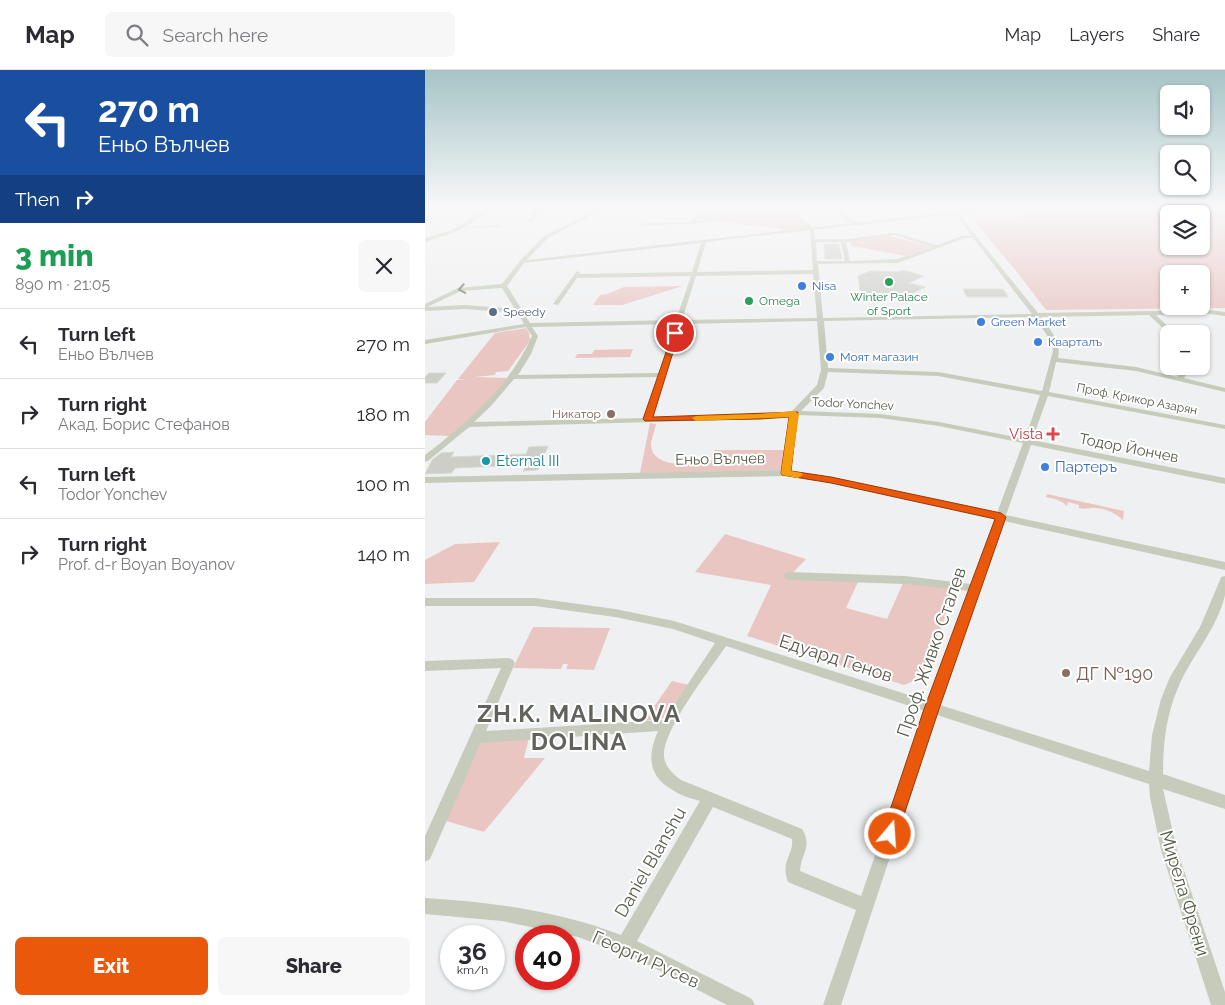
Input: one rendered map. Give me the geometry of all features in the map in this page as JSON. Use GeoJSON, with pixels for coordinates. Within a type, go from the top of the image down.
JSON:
{"type":"FeatureCollection","features":[{"type":"Feature","properties":{"kind":"street"},"geometry":{"type":"LineString","coordinates":[[504,286],[531,253]]}},
{"type":"Feature","properties":{"kind":"street"},"geometry":{"type":"LineString","coordinates":[[522,262],[607,253]]}},
{"type":"Feature","properties":{"kind":"street"},"geometry":{"type":"LineString","coordinates":[[648,419],[701,253]]}},
{"type":"Feature","properties":{"kind":"street"},"geometry":{"type":"LineString","coordinates":[[786,473],[794,414],[821,386],[825,370],[814,253]]}},
{"type":"Feature","properties":{"kind":"street"},"geometry":{"type":"LineString","coordinates":[[846,253],[848,262]]}},
{"type":"Feature","properties":{"kind":"street"},"geometry":{"type":"LineString","coordinates":[[815,263],[898,261],[921,253]]}},
{"type":"Feature","properties":{"kind":"street","name":"Проф. Живко Сталев"},"geometry":{"type":"LineString","coordinates":[[832,1005],[932,709],[1045,393],[1056,351],[1054,341],[1037,315],[987,253]]}},
{"type":"Feature","properties":{"kind":"street"},"geometry":{"type":"LineString","coordinates":[[556,304],[576,275],[816,272]]}},
{"type":"Feature","properties":{"kind":"street"},"geometry":{"type":"LineString","coordinates":[[425,307],[460,288],[504,286]]}},
{"type":"Feature","properties":{"kind":"street"},"geometry":{"type":"LineString","coordinates":[[425,459],[465,425],[512,377],[532,345],[535,336],[504,286]]}},
{"type":"Feature","properties":{"kind":"street"},"geometry":{"type":"LineString","coordinates":[[425,307],[465,307],[519,311]]}},
{"type":"Feature","properties":{"kind":"street"},"geometry":{"type":"LineString","coordinates":[[425,342],[529,325],[1210,312],[1225,314]]}},
{"type":"Feature","properties":{"kind":"street"},"geometry":{"type":"LineString","coordinates":[[1150,313],[1163,325]]}},
{"type":"Feature","properties":{"kind":"street"},"geometry":{"type":"LineString","coordinates":[[1054,360],[1136,369],[1225,390]]}},
{"type":"Feature","properties":{"kind":"street","name":"Проф. Крикор Азарян"},"geometry":{"type":"LineString","coordinates":[[825,370],[937,374],[1225,427]]}},
{"type":"Feature","properties":{"kind":"street"},"geometry":{"type":"LineString","coordinates":[[512,377],[662,375]]}},
{"type":"Feature","properties":{"kind":"street","name":"Todor Yonchev"},"geometry":{"type":"LineString","coordinates":[[465,425],[760,417],[794,414],[880,416],[939,424],[1027,442]]}},
{"type":"Feature","properties":{"kind":"street","name":"Тодор Йончев"},"geometry":{"type":"LineString","coordinates":[[1027,442],[1225,481]]}},
{"type":"Feature","properties":{"kind":"street","name":"Еньо Вълчев"},"geometry":{"type":"LineString","coordinates":[[425,480],[786,473],[831,480],[1225,566]]}},
{"type":"Feature","properties":{"kind":"street"},"geometry":{"type":"LineString","coordinates":[[789,576],[905,580],[975,588]]}},
{"type":"Feature","properties":{"kind":"street","name":"Мирела Френи"},"geometry":{"type":"LineString","coordinates":[[1219,1005],[1175,870],[1157,797],[1156,780],[1166,700],[1176,675],[1203,633],[1225,580]]}},
{"type":"Feature","properties":{"kind":"street","name":"Едуард Генов"},"geometry":{"type":"LineString","coordinates":[[425,602],[535,602],[576,607],[673,625],[1225,802]]}},
{"type":"Feature","properties":{"kind":"street"},"geometry":{"type":"LineString","coordinates":[[723,641],[661,734],[657,754],[659,766],[666,778],[677,785],[797,834],[800,842],[792,869],[795,876],[866,906]]}},
{"type":"Feature","properties":{"kind":"street"},"geometry":{"type":"LineString","coordinates":[[425,666],[509,663],[425,854]]}},
{"type":"Feature","properties":{"kind":"street"},"geometry":{"type":"LineString","coordinates":[[478,737],[667,725]]}},
{"type":"Feature","properties":{"kind":"street","name":"Daniel Blanshu"},"geometry":{"type":"LineString","coordinates":[[625,945],[709,799]]}},
{"type":"Feature","properties":{"kind":"street","name":"Георги Русев"},"geometry":{"type":"LineString","coordinates":[[425,906],[462,908],[514,915],[571,927],[625,945],[746,1005]]}},
{"type":"Feature","properties":{"kind":"shaded area"},"geometry":{"type":"Polygon","coordinates":[[[887,253],[915,253],[906,256],[887,253]]]}},
{"type":"Feature","properties":{"kind":"shaded area"},"geometry":{"type":"Polygon","coordinates":[[[1001,253],[1160,253],[1160,255],[1210,255],[1210,253],[1225,253],[1225,308],[1210,308],[1210,265],[1160,265],[1160,309],[1046,310],[1001,253]]]}},
{"type":"Feature","properties":{"kind":"shaded area"},"geometry":{"type":"Polygon","coordinates":[[[683,286],[622,305],[593,305],[600,295],[624,287],[683,286]]]}},
{"type":"Feature","properties":{"kind":"shaded area"},"geometry":{"type":"Polygon","coordinates":[[[526,328],[530,341],[508,371],[496,372],[495,375],[475,377],[507,378],[469,428],[449,436],[425,435],[425,422],[457,380],[465,379],[458,379],[495,333],[526,328]]]}},
{"type":"Feature","properties":{"kind":"shaded area"},"geometry":{"type":"Polygon","coordinates":[[[633,349],[630,357],[575,358],[577,354],[592,354],[594,350],[633,349]]]}},
{"type":"Feature","properties":{"kind":"shaded area"},"geometry":{"type":"Polygon","coordinates":[[[650,423],[656,424],[651,443],[653,452],[658,458],[665,461],[675,464],[711,463],[714,450],[786,450],[783,470],[640,473],[650,423]]]}},
{"type":"Feature","properties":{"kind":"shaded area"},"geometry":{"type":"Polygon","coordinates":[[[1047,494],[1124,511],[1123,520],[1114,513],[1104,509],[1081,509],[1079,505],[1068,502],[1067,506],[1060,501],[1046,497],[1047,494]]]}},
{"type":"Feature","properties":{"kind":"shaded area"},"geometry":{"type":"Polygon","coordinates":[[[725,534],[806,559],[790,576],[797,579],[858,582],[846,608],[887,619],[903,583],[956,589],[921,678],[904,685],[747,636],[771,585],[695,572],[725,534]]]}},
{"type":"Feature","properties":{"kind":"shaded area"},"geometry":{"type":"Polygon","coordinates":[[[500,542],[474,582],[425,584],[425,560],[455,544],[500,542]]]}},
{"type":"Feature","properties":{"kind":"shaded area"},"geometry":{"type":"Polygon","coordinates":[[[533,627],[610,628],[594,670],[566,669],[568,664],[563,664],[561,669],[513,668],[533,627]]]}},
{"type":"Feature","properties":{"kind":"shaded area"},"geometry":{"type":"Polygon","coordinates":[[[672,681],[689,685],[666,718],[644,721],[672,681]]]}},
{"type":"Feature","properties":{"kind":"shaded area"},"geometry":{"type":"Polygon","coordinates":[[[529,738],[524,758],[545,758],[484,832],[446,821],[482,741],[529,738]]]}},
{"type":"Feature","properties":{"kind":"building"},"geometry":{"type":"Polygon","coordinates":[[[825,253],[841,253],[842,259],[825,259],[825,253]]]}},
{"type":"Feature","properties":{"kind":"building","name":"Winter Palace of Sport"},"geometry":{"type":"Polygon","coordinates":[[[903,270],[924,276],[909,283],[926,287],[909,295],[880,295],[876,297],[860,291],[858,276],[870,271],[898,272],[903,270]]]}},
{"type":"Feature","properties":{"kind":"building"},"geometry":{"type":"Polygon","coordinates":[[[963,289],[1003,289],[1008,297],[967,297],[963,289]]]}},
{"type":"Feature","properties":{"kind":"building"},"geometry":{"type":"Polygon","coordinates":[[[429,373],[446,373],[437,383],[425,383],[425,377],[429,373]]]}},
{"type":"Feature","properties":{"kind":"building","name":"Eternal III"},"geometry":{"type":"Polygon","coordinates":[[[548,446],[538,470],[523,471],[526,465],[455,468],[452,473],[425,474],[432,460],[441,453],[454,452],[451,457],[526,454],[529,447],[548,446]]]}},
{"type":"Feature","properties":{"kind":"slow traffic"},"geometry":{"type":"LineString","coordinates":[[696,418],[760,417],[794,414],[786,473],[798,475]]}},
{"type":"Feature","properties":{"kind":"place","name":"Winter Palace of Sport"},"geometry":{"type":"Point","coordinates":[889,282]}},
{"type":"Feature","properties":{"kind":"place","name":"Nisa"},"geometry":{"type":"Point","coordinates":[802,286]}},
{"type":"Feature","properties":{"kind":"place","name":"Omega"},"geometry":{"type":"Point","coordinates":[749,301]}},
{"type":"Feature","properties":{"kind":"place","name":"Speedy"},"geometry":{"type":"Point","coordinates":[493,312]}},
{"type":"Feature","properties":{"kind":"place","name":"Green Market"},"geometry":{"type":"Point","coordinates":[981,322]}},
{"type":"Feature","properties":{"kind":"place","name":"Кварталъ"},"geometry":{"type":"Point","coordinates":[1038,342]}},
{"type":"Feature","properties":{"kind":"place","name":"Моят магазин"},"geometry":{"type":"Point","coordinates":[830,357]}},
{"type":"Feature","properties":{"kind":"place","name":"Никатор"},"geometry":{"type":"Point","coordinates":[611,414]}},
{"type":"Feature","properties":{"kind":"place","name":"Vista"},"geometry":{"type":"Point","coordinates":[1053,434]}},
{"type":"Feature","properties":{"kind":"place","name":"Eternal III"},"geometry":{"type":"Point","coordinates":[486,461]}},
{"type":"Feature","properties":{"kind":"place","name":"Партеръ"},"geometry":{"type":"Point","coordinates":[1045,467]}},
{"type":"Feature","properties":{"kind":"place","name":"ДГ №190"},"geometry":{"type":"Point","coordinates":[1066,673]}},
{"type":"Feature","properties":{"kind":"district","name":"ZH.K. MALINOVA DOLINA"},"geometry":{"type":"Point","coordinates":[579,727]}},
{"type":"Feature","properties":{"kind":"route"},"geometry":{"type":"LineString","coordinates":[[675,333],[648,419],[760,417],[794,414],[786,473],[831,480],[1001,517],[932,709],[890,834]]}}]}
